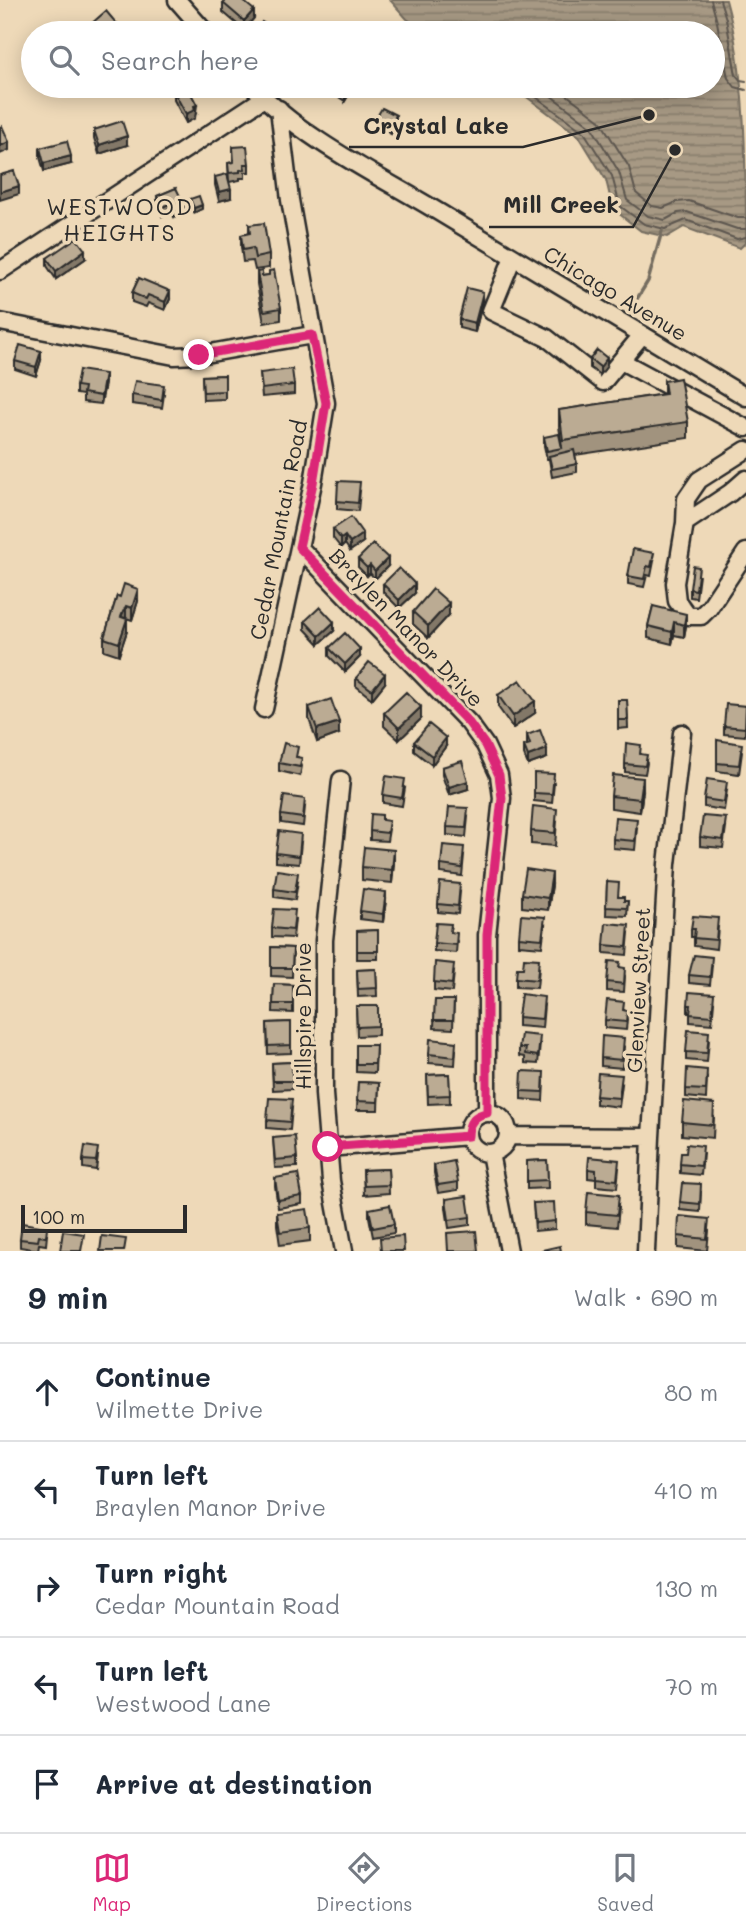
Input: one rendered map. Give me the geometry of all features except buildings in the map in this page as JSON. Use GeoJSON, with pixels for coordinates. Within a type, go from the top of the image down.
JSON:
{"type":"FeatureCollection","features":[{"type":"Feature","properties":{"kind":"street"},"geometry":{"type":"LineString","coordinates":[[177,0],[195,21]]}},
{"type":"Feature","properties":{"kind":"street"},"geometry":{"type":"LineString","coordinates":[[0,271],[250,98]]}},
{"type":"Feature","properties":{"kind":"street","name":"Chicago Avenue"},"geometry":{"type":"LineString","coordinates":[[266,98],[298,125],[351,159],[746,397]]}},
{"type":"Feature","properties":{"kind":"street","name":"Cedar Mountain Road"},"geometry":{"type":"LineString","coordinates":[[264,709],[313,483],[326,403],[290,200],[279,109]]}},
{"type":"Feature","properties":{"kind":"street"},"geometry":{"type":"LineString","coordinates":[[513,257],[491,311],[547,338],[603,382],[642,335]]}},
{"type":"Feature","properties":{"kind":"street"},"geometry":{"type":"LineString","coordinates":[[0,322],[174,356],[199,355],[312,335]]}},
{"type":"Feature","properties":{"kind":"street"},"geometry":{"type":"LineString","coordinates":[[621,361],[746,428]]}},
{"type":"Feature","properties":{"kind":"street"},"geometry":{"type":"LineString","coordinates":[[746,450],[699,480],[686,499],[685,523],[675,583],[677,601],[688,616],[701,616],[709,608],[746,552]]}},
{"type":"Feature","properties":{"kind":"street"},"geometry":{"type":"LineString","coordinates":[[685,523],[730,493],[746,478]]}},
{"type":"Feature","properties":{"kind":"street","name":"Braylen Manor Drive"},"geometry":{"type":"LineString","coordinates":[[299,547],[469,723],[485,745],[499,775],[502,798],[487,935],[487,1113]]}},
{"type":"Feature","properties":{"kind":"street","name":"Glenview Street"},"geometry":{"type":"LineString","coordinates":[[646,1251],[667,864],[682,733]]}},
{"type":"Feature","properties":{"kind":"street","name":"Hillspire Drive"},"geometry":{"type":"LineString","coordinates":[[341,780],[324,940],[324,1094],[331,1181],[344,1251]]}},
{"type":"Feature","properties":{"kind":"street"},"geometry":{"type":"LineString","coordinates":[[487,1113],[493,1113],[503,1119],[508,1136],[502,1148],[490,1153],[478,1151],[468,1136],[468,1129],[475,1118],[487,1113]]}},
{"type":"Feature","properties":{"kind":"street"},"geometry":{"type":"LineString","coordinates":[[328,1147],[468,1136]]}},
{"type":"Feature","properties":{"kind":"street"},"geometry":{"type":"LineString","coordinates":[[508,1136],[651,1137]]}},
{"type":"Feature","properties":{"kind":"street"},"geometry":{"type":"LineString","coordinates":[[490,1153],[509,1251]]}},
{"type":"Feature","properties":{"kind":"water"},"geometry":{"type":"Polygon","coordinates":[[[390,0],[726,0],[738,57],[741,88],[746,242],[740,248],[684,227],[667,237],[641,231],[613,209],[606,180],[579,136],[528,98],[725,98],[725,21],[407,19],[390,0]]]}},
{"type":"Feature","properties":{"kind":"waterway"},"geometry":{"type":"LineString","coordinates":[[630,310],[648,281],[662,231]]}},
{"type":"Feature","properties":{"kind":"place","name":"Crystal Lake"},"geometry":{"type":"Point","coordinates":[649,115]}},
{"type":"Feature","properties":{"kind":"place","name":"Mill Creek"},"geometry":{"type":"Point","coordinates":[675,150]}},
{"type":"Feature","properties":{"kind":"district","name":"WESTWOOD HEIGHTS"},"geometry":{"type":"Point","coordinates":[120,220]}},
{"type":"Feature","properties":{"kind":"route"},"geometry":{"type":"LineString","coordinates":[[199,355],[312,335],[326,403],[299,547],[469,723],[485,745],[499,775],[502,798],[487,935],[487,1113],[481,1114],[470,1123],[468,1136],[328,1147]]}}]}
